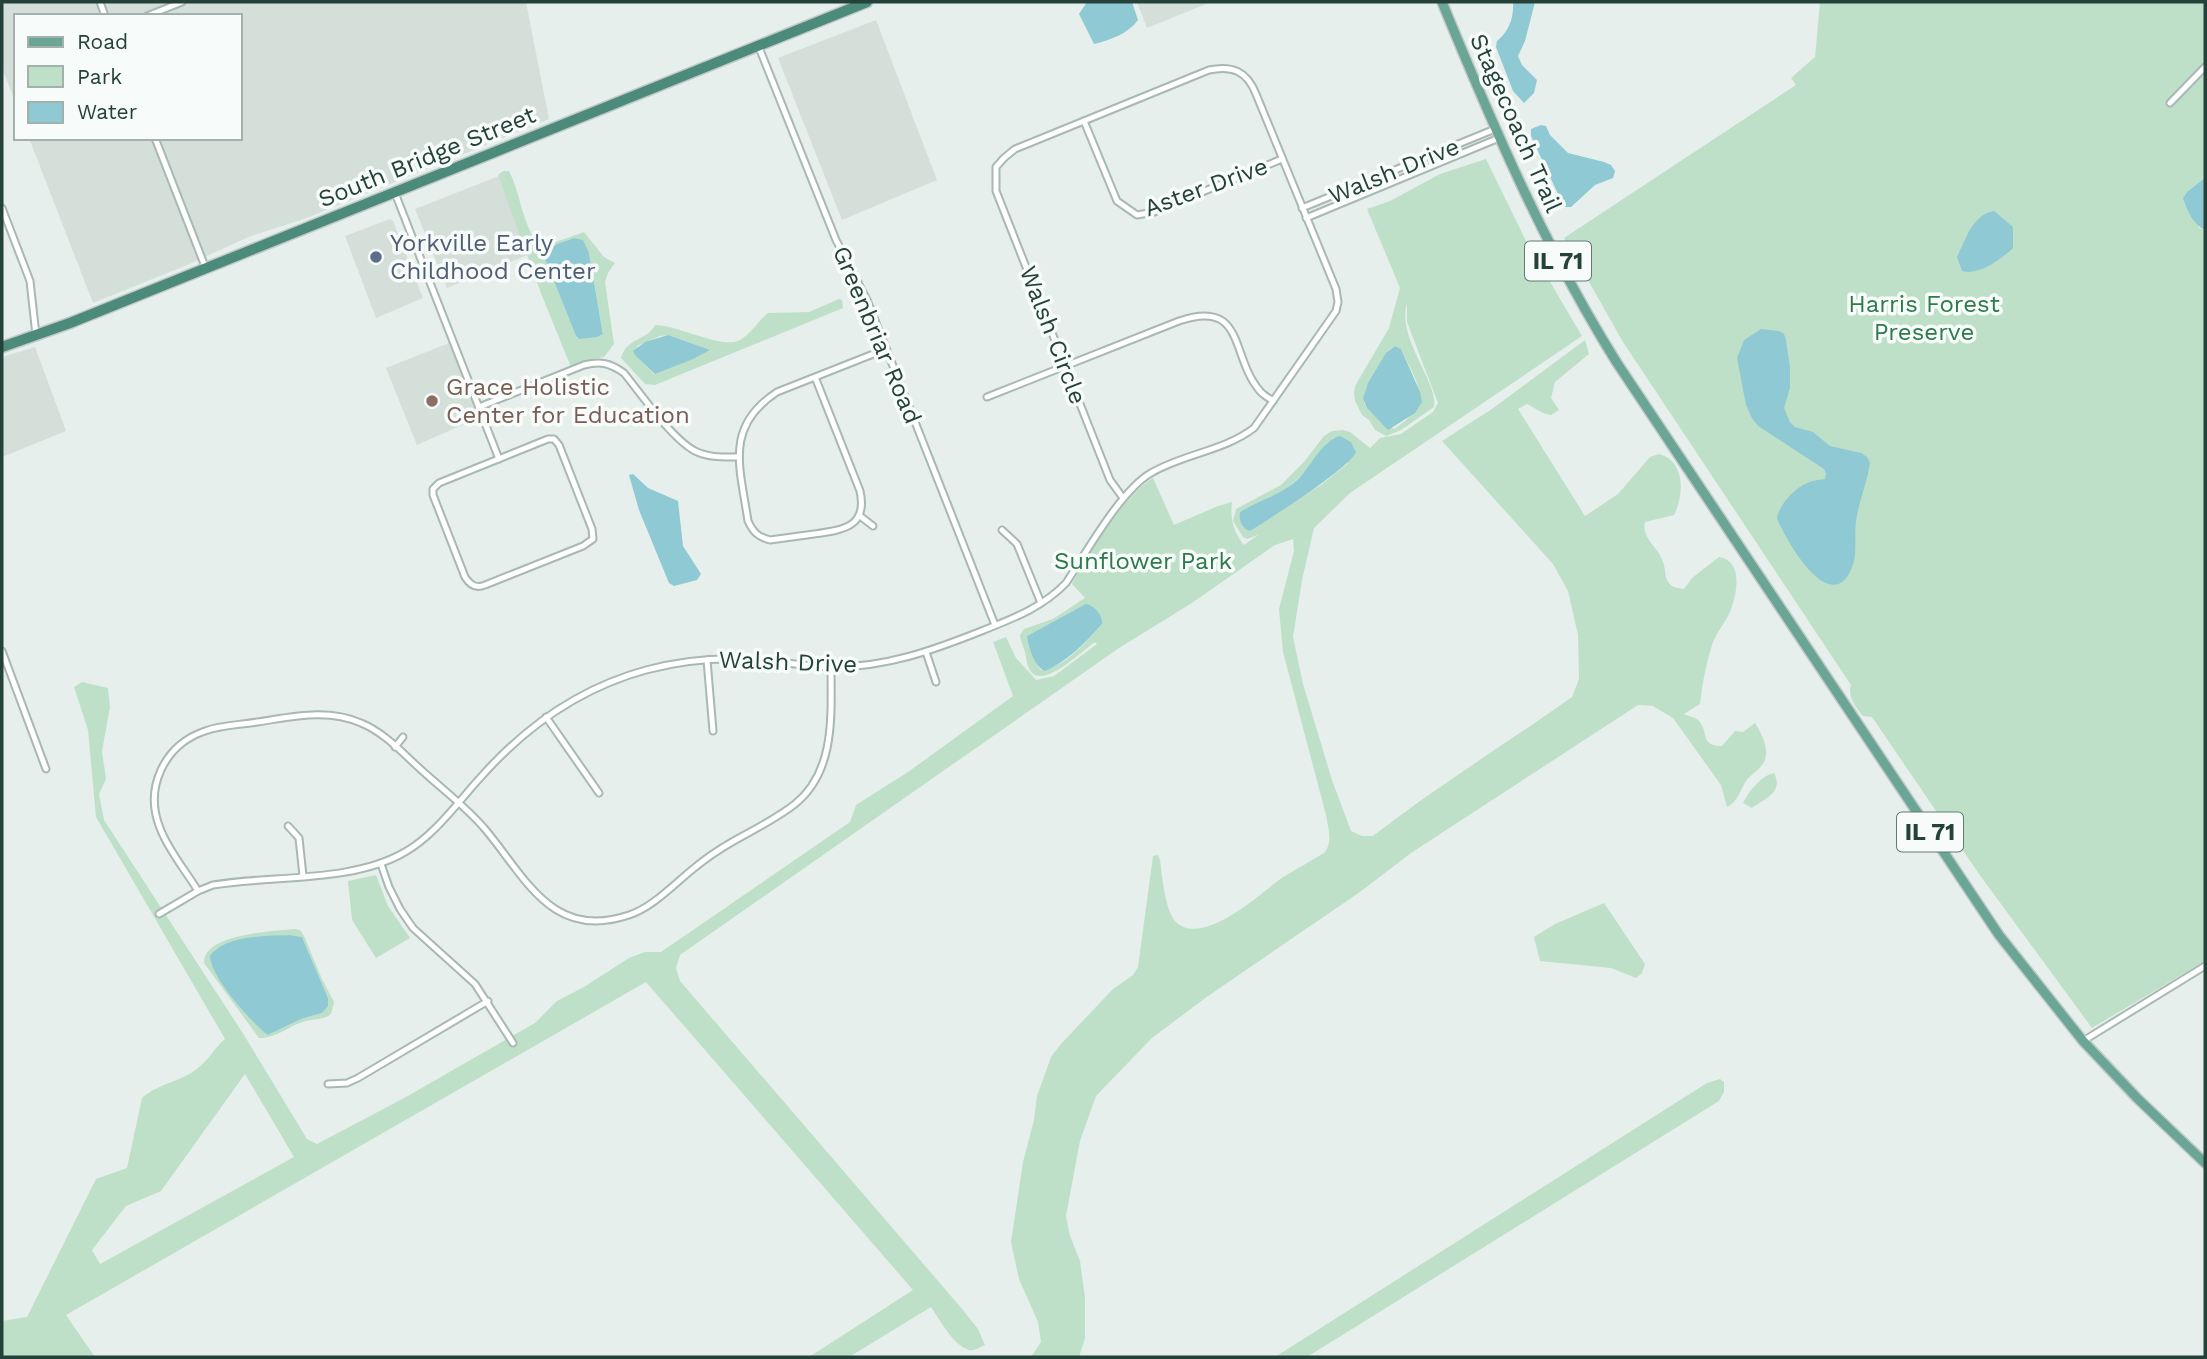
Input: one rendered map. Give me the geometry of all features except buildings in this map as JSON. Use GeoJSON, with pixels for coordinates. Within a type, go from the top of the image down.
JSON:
{"type":"FeatureCollection","features":[{"type":"Feature","properties":{"kind":"highway","name":"South Bridge Street"},"geometry":{"type":"LineString","coordinates":[[2,347],[206,269],[867,2]]}},
{"type":"Feature","properties":{"kind":"main road","name":"Stagecoach Trail"},"geometry":{"type":"LineString","coordinates":[[1442,2],[1535,217],[1575,293],[1617,363],[1991,924],[2083,1041]]}},
{"type":"Feature","properties":{"kind":"main road","name":"IL 71"},"geometry":{"type":"LineString","coordinates":[[2083,1041],[2137,1099],[2205,1163]]}},
{"type":"Feature","properties":{"kind":"street"},"geometry":{"type":"LineString","coordinates":[[152,14],[182,2]]}},
{"type":"Feature","properties":{"kind":"street","name":"Greenbriar Road"},"geometry":{"type":"LineString","coordinates":[[758,45],[836,240],[867,300],[995,625]]}},
{"type":"Feature","properties":{"kind":"street","name":"Walsh Circle"},"geometry":{"type":"LineString","coordinates":[[1123,499],[1110,480],[1064,366],[996,191],[993,166],[1015,149],[1209,70],[1237,66],[1253,87],[1303,208]]}},
{"type":"Feature","properties":{"kind":"street"},"geometry":{"type":"LineString","coordinates":[[2170,103],[2205,67]]}},
{"type":"Feature","properties":{"kind":"street","name":"Aster Drive"},"geometry":{"type":"LineString","coordinates":[[1084,121],[1117,201],[1129,215],[1154,212],[1282,159]]}},
{"type":"Feature","properties":{"kind":"street","name":"Walsh Drive"},"geometry":{"type":"LineString","coordinates":[[159,914],[198,891],[228,883],[358,870],[382,864],[407,852],[432,831],[497,758],[546,717],[585,694],[616,680],[668,665],[707,660],[745,659],[831,667],[877,664],[926,652],[995,625],[1041,603],[1066,583],[1135,485],[1150,474],[1239,439],[1254,428],[1333,317],[1338,304],[1336,289],[1303,208],[1425,158],[1497,134]]}},
{"type":"Feature","properties":{"kind":"street","name":"Walsh Drive"},"geometry":{"type":"LineString","coordinates":[[1306,218],[1429,167],[1497,134]]}},
{"type":"Feature","properties":{"kind":"street"},"geometry":{"type":"LineString","coordinates":[[156,140],[206,269]]}},
{"type":"Feature","properties":{"kind":"street"},"geometry":{"type":"LineString","coordinates":[[1425,158],[1429,167]]}},
{"type":"Feature","properties":{"kind":"street"},"geometry":{"type":"LineString","coordinates":[[395,193],[499,459]]}},
{"type":"Feature","properties":{"kind":"street"},"geometry":{"type":"LineString","coordinates":[[2,208],[30,281],[36,335]]}},
{"type":"Feature","properties":{"kind":"street"},"geometry":{"type":"LineString","coordinates":[[1216,317],[1219,309]]}},
{"type":"Feature","properties":{"kind":"street"},"geometry":{"type":"LineString","coordinates":[[987,397],[1187,317],[1205,314],[1216,317],[1232,330],[1253,379],[1260,391],[1273,401]]}},
{"type":"Feature","properties":{"kind":"street"},"geometry":{"type":"LineString","coordinates":[[815,377],[860,491],[863,506],[860,516],[839,531],[770,540],[757,535],[748,521],[738,457],[741,433],[755,408],[777,392],[815,377],[886,349]]}},
{"type":"Feature","properties":{"kind":"street"},"geometry":{"type":"LineString","coordinates":[[479,407],[584,365],[600,362],[612,365],[624,373],[677,436],[689,446],[712,456],[738,457]]}},
{"type":"Feature","properties":{"kind":"street"},"geometry":{"type":"LineString","coordinates":[[554,439],[559,445],[592,529],[593,539],[583,546],[479,588],[465,577],[433,489],[441,482],[499,459],[554,439]]}},
{"type":"Feature","properties":{"kind":"street"},"geometry":{"type":"LineString","coordinates":[[860,516],[873,526]]}},
{"type":"Feature","properties":{"kind":"street"},"geometry":{"type":"LineString","coordinates":[[1002,530],[1017,544],[1041,603]]}},
{"type":"Feature","properties":{"kind":"street"},"geometry":{"type":"LineString","coordinates":[[752,541],[757,535]]}},
{"type":"Feature","properties":{"kind":"street"},"geometry":{"type":"LineString","coordinates":[[2,651],[46,769]]}},
{"type":"Feature","properties":{"kind":"street"},"geometry":{"type":"LineString","coordinates":[[926,652],[936,682]]}},
{"type":"Feature","properties":{"kind":"street"},"geometry":{"type":"LineString","coordinates":[[707,660],[713,731]]}},
{"type":"Feature","properties":{"kind":"street"},"geometry":{"type":"LineString","coordinates":[[198,891],[163,836],[155,811],[154,794],[158,773],[168,756],[181,743],[215,728],[327,714],[363,723],[395,747],[484,828],[533,891],[549,906],[582,922],[606,920],[637,912],[720,849],[790,808],[814,785],[826,757],[831,667]]}},
{"type":"Feature","properties":{"kind":"street"},"geometry":{"type":"LineString","coordinates":[[546,717],[599,793]]}},
{"type":"Feature","properties":{"kind":"street"},"geometry":{"type":"LineString","coordinates":[[395,747],[403,737]]}},
{"type":"Feature","properties":{"kind":"street"},"geometry":{"type":"LineString","coordinates":[[288,826],[299,838],[303,876]]}},
{"type":"Feature","properties":{"kind":"street"},"geometry":{"type":"LineString","coordinates":[[382,864],[400,909],[413,928],[461,970],[488,1001],[513,1043]]}},
{"type":"Feature","properties":{"kind":"street"},"geometry":{"type":"LineString","coordinates":[[580,931],[582,922]]}},
{"type":"Feature","properties":{"kind":"street"},"geometry":{"type":"LineString","coordinates":[[2083,1041],[2205,966]]}},
{"type":"Feature","properties":{"kind":"street"},"geometry":{"type":"LineString","coordinates":[[328,1084],[347,1083],[358,1078],[488,1001]]}},
{"type":"Feature","properties":{"kind":"shaded area"},"geometry":{"type":"Polygon","coordinates":[[[2,2],[526,2],[549,119],[304,219],[251,236],[93,303],[30,140],[242,140],[242,14],[14,14],[14,99],[2,68],[2,2]]]}},
{"type":"Feature","properties":{"kind":"shaded area"},"geometry":{"type":"Polygon","coordinates":[[[1137,2],[1211,2],[1147,28],[1137,2]]]}},
{"type":"Feature","properties":{"kind":"shaded area"},"geometry":{"type":"Polygon","coordinates":[[[876,20],[937,180],[842,220],[778,58],[876,20]]]}},
{"type":"Feature","properties":{"kind":"shaded area"},"geometry":{"type":"Polygon","coordinates":[[[499,176],[530,254],[447,288],[415,209],[499,176]]]}},
{"type":"Feature","properties":{"kind":"shaded area","name":"Yorkville Early Childhood Center"},"geometry":{"type":"Polygon","coordinates":[[[390,219],[423,298],[376,318],[345,236],[390,219]]]}},
{"type":"Feature","properties":{"kind":"shaded area","name":"Grace Holistic Center for Education"},"geometry":{"type":"Polygon","coordinates":[[[449,343],[478,418],[417,445],[386,368],[449,343]]]}},
{"type":"Feature","properties":{"kind":"shaded area"},"geometry":{"type":"Polygon","coordinates":[[[35,347],[66,431],[2,457],[2,357],[35,347]]]}},
{"type":"Feature","properties":{"kind":"green space","name":"Harris Forest Preserve"},"geometry":{"type":"Polygon","coordinates":[[[1820,2],[2205,2],[2205,178],[2188,191],[2199,228],[2205,230],[2205,961],[2092,1028],[1979,874],[1872,717],[1863,716],[1855,706],[1850,693],[1851,685],[1623,342],[1564,238],[1796,85],[1791,78],[1815,57],[1820,2]]]}},
{"type":"Feature","properties":{"kind":"green space","name":"Sunflower Park"},"geometry":{"type":"Polygon","coordinates":[[[1486,159],[1526,241],[1582,336],[1350,493],[1314,528],[1293,637],[1303,684],[1332,780],[1351,831],[1362,836],[1373,836],[1572,697],[1579,679],[1578,635],[1568,591],[1553,564],[1442,441],[1492,409],[1585,340],[1589,354],[1555,382],[1551,398],[1559,410],[1551,415],[1527,404],[1518,409],[1585,516],[1618,494],[1650,457],[1659,454],[1674,464],[1681,489],[1674,515],[1645,522],[1644,528],[1661,557],[1667,581],[1674,587],[1684,589],[1692,578],[1719,557],[1732,565],[1736,579],[1730,612],[1710,652],[1700,704],[1684,714],[1698,720],[1711,744],[1722,746],[1735,731],[1743,732],[1755,723],[1765,744],[1765,760],[1746,781],[1734,802],[1727,807],[1721,785],[1673,718],[1653,706],[1638,705],[1411,853],[1152,1038],[1096,1096],[1080,1141],[1066,1216],[1070,1236],[1080,1261],[1085,1298],[1085,1338],[1079,1357],[1031,1357],[1041,1342],[1038,1322],[1019,1279],[1011,1242],[1023,1162],[1037,1096],[1051,1057],[1113,989],[1133,975],[1138,967],[1153,856],[1158,855],[1160,860],[1172,917],[1187,928],[1200,928],[1214,924],[1244,907],[1283,877],[1325,852],[1329,843],[1326,815],[1283,652],[1279,609],[1294,551],[1293,539],[1275,545],[1192,603],[1119,648],[680,955],[676,968],[680,981],[963,1310],[978,1329],[985,1345],[971,1350],[963,1347],[947,1332],[931,1307],[849,1357],[809,1357],[913,1290],[646,982],[66,1315],[95,1357],[2,1357],[2,1321],[27,1317],[96,1179],[127,1168],[142,1098],[191,1073],[202,1065],[225,1039],[96,817],[88,730],[74,687],[82,682],[108,688],[110,707],[102,751],[106,779],[99,794],[104,820],[244,1035],[307,1139],[317,1144],[535,1023],[557,1001],[629,958],[645,952],[661,952],[850,822],[856,805],[908,772],[1013,696],[993,642],[1006,637],[1016,658],[1036,680],[1054,676],[1097,644],[1095,642],[1057,670],[1046,675],[1037,675],[1030,670],[1020,635],[1024,629],[1053,619],[1085,598],[1072,584],[1119,511],[1153,478],[1174,525],[1232,502],[1233,525],[1244,545],[1258,535],[1247,539],[1243,537],[1233,521],[1236,509],[1281,485],[1304,462],[1324,436],[1332,431],[1344,430],[1370,448],[1380,438],[1401,434],[1433,412],[1438,403],[1407,322],[1407,304],[1405,317],[1407,331],[1430,385],[1434,407],[1401,430],[1386,436],[1375,430],[1362,415],[1354,393],[1355,386],[1389,328],[1400,288],[1367,209],[1390,201],[1440,174],[1486,159]],[[1395,346],[1371,380],[1364,397],[1368,409],[1394,429],[1415,410],[1419,393],[1401,349],[1395,346]],[[1334,438],[1287,488],[1240,512],[1240,520],[1244,526],[1248,530],[1321,485],[1347,464],[1354,447],[1350,442],[1334,438]],[[1074,611],[1027,636],[1041,670],[1067,659],[1102,624],[1074,611]],[[245,1074],[161,1191],[126,1206],[92,1250],[100,1264],[294,1157],[245,1074]]]}},
{"type":"Feature","properties":{"kind":"green space"},"geometry":{"type":"Polygon","coordinates":[[[509,171],[525,219],[539,245],[584,232],[604,257],[615,263],[605,282],[614,344],[604,357],[571,367],[498,175],[509,171]],[[554,245],[547,251],[545,259],[577,338],[603,334],[589,253],[554,245]]]}},
{"type":"Feature","properties":{"kind":"green space"},"geometry":{"type":"Polygon","coordinates":[[[842,300],[843,308],[655,385],[645,384],[621,358],[628,346],[647,334],[655,325],[712,340],[732,342],[744,337],[768,313],[809,312],[842,300]],[[668,335],[637,346],[642,361],[654,374],[709,350],[668,335]]]}},
{"type":"Feature","properties":{"kind":"green space"},"geometry":{"type":"Polygon","coordinates":[[[1774,773],[1777,785],[1772,794],[1752,808],[1743,803],[1756,785],[1774,773]]]}},
{"type":"Feature","properties":{"kind":"green space"},"geometry":{"type":"Polygon","coordinates":[[[376,875],[388,906],[410,938],[376,958],[352,920],[348,881],[376,875]]]}},
{"type":"Feature","properties":{"kind":"green space"},"geometry":{"type":"Polygon","coordinates":[[[1604,903],[1645,964],[1642,973],[1636,978],[1611,968],[1540,961],[1534,937],[1555,924],[1604,903]]]}},
{"type":"Feature","properties":{"kind":"green space"},"geometry":{"type":"Polygon","coordinates":[[[300,930],[304,936],[334,1002],[331,1014],[303,1022],[271,1036],[259,1038],[204,963],[207,953],[227,940],[241,936],[300,930]],[[290,935],[243,940],[223,946],[252,1020],[268,1035],[301,1019],[322,1013],[328,998],[302,937],[290,935]]]}},
{"type":"Feature","properties":{"kind":"green space"},"geometry":{"type":"Polygon","coordinates":[[[1720,1079],[1724,1082],[1724,1092],[1719,1101],[1307,1357],[1275,1357],[1707,1083],[1720,1079]]]}},
{"type":"Feature","properties":{"kind":"water"},"geometry":{"type":"Polygon","coordinates":[[[1087,2],[1132,2],[1138,20],[1124,33],[1094,44],[1079,14],[1087,2]]]}},
{"type":"Feature","properties":{"kind":"water"},"geometry":{"type":"Polygon","coordinates":[[[1513,2],[1535,2],[1525,41],[1518,56],[1522,65],[1537,80],[1534,93],[1524,103],[1513,91],[1496,47],[1497,41],[1510,24],[1513,2]]]}},
{"type":"Feature","properties":{"kind":"water"},"geometry":{"type":"Polygon","coordinates":[[[1546,126],[1550,135],[1568,153],[1611,165],[1615,171],[1613,178],[1595,185],[1571,207],[1564,207],[1531,136],[1531,129],[1546,126]]]}},
{"type":"Feature","properties":{"kind":"water"},"geometry":{"type":"Polygon","coordinates":[[[2205,178],[2205,230],[2194,221],[2183,198],[2205,178]]]}},
{"type":"Feature","properties":{"kind":"water"},"geometry":{"type":"Polygon","coordinates":[[[1994,211],[2013,227],[2013,248],[1982,269],[1962,271],[1957,257],[1967,236],[1980,217],[1994,211]]]}},
{"type":"Feature","properties":{"kind":"water"},"geometry":{"type":"Polygon","coordinates":[[[574,238],[583,240],[589,253],[603,334],[597,337],[579,339],[576,336],[545,259],[551,248],[574,238]]]}},
{"type":"Feature","properties":{"kind":"water"},"geometry":{"type":"Polygon","coordinates":[[[1761,329],[1779,331],[1784,334],[1786,340],[1790,388],[1784,408],[1790,422],[1795,427],[1813,432],[1830,446],[1861,453],[1870,463],[1856,521],[1853,564],[1842,582],[1831,585],[1809,570],[1789,542],[1777,518],[1784,503],[1793,493],[1802,485],[1825,479],[1826,474],[1824,469],[1758,426],[1746,405],[1737,358],[1744,340],[1761,329]]]}},
{"type":"Feature","properties":{"kind":"water"},"geometry":{"type":"Polygon","coordinates":[[[668,335],[710,350],[655,374],[633,351],[645,342],[668,335]]]}},
{"type":"Feature","properties":{"kind":"water"},"geometry":{"type":"Polygon","coordinates":[[[1395,346],[1401,349],[1422,402],[1415,413],[1388,430],[1367,408],[1363,398],[1368,383],[1386,353],[1395,346]]]}},
{"type":"Feature","properties":{"kind":"water"},"geometry":{"type":"Polygon","coordinates":[[[1340,436],[1351,442],[1356,452],[1351,459],[1325,481],[1250,531],[1243,526],[1240,512],[1295,482],[1323,447],[1340,436]]]}},
{"type":"Feature","properties":{"kind":"water"},"geometry":{"type":"Polygon","coordinates":[[[633,474],[648,488],[678,501],[683,546],[701,574],[697,580],[674,586],[669,583],[639,510],[629,475],[633,474]]]}},
{"type":"Feature","properties":{"kind":"water"},"geometry":{"type":"Polygon","coordinates":[[[1086,604],[1098,612],[1102,624],[1069,657],[1045,671],[1041,669],[1033,657],[1027,636],[1086,604]]]}},
{"type":"Feature","properties":{"kind":"water"},"geometry":{"type":"Polygon","coordinates":[[[290,935],[302,937],[328,998],[328,1006],[322,1013],[301,1019],[268,1035],[242,1010],[224,987],[210,956],[217,949],[236,940],[290,935]]]}},
{"type":"Feature","properties":{"kind":"place","name":"Yorkville Early Childhood Center"},"geometry":{"type":"Point","coordinates":[376,257]}},
{"type":"Feature","properties":{"kind":"place","name":"Grace Holistic Center for Education"},"geometry":{"type":"Point","coordinates":[432,401]}}]}
